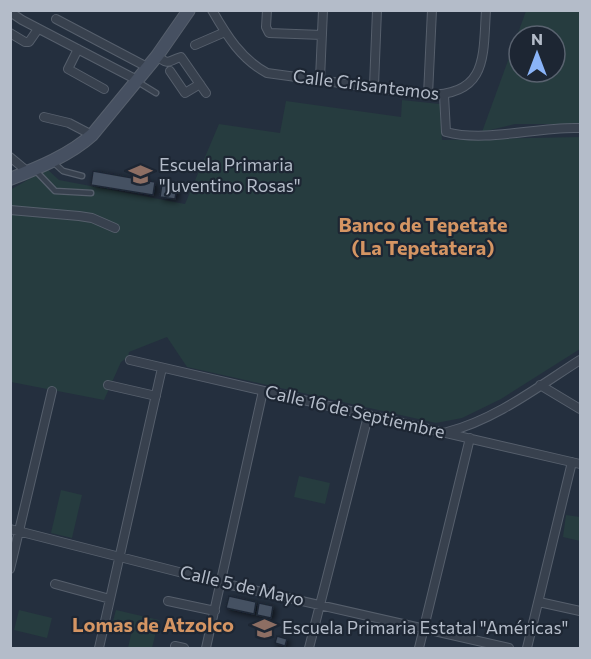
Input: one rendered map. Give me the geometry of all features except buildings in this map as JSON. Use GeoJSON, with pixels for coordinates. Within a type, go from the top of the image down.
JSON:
{"type":"FeatureCollection","features":[{"type":"Feature","properties":{"kind":"main road"},"geometry":{"type":"LineString","coordinates":[[10,179],[31,171],[85,142],[157,56],[189,10]]}},
{"type":"Feature","properties":{"kind":"street","name":"Calle Crisantemos"},"geometry":{"type":"LineString","coordinates":[[212,10],[243,56],[254,66],[267,73],[428,95],[455,93],[475,77],[483,55],[486,10]]}},
{"type":"Feature","properties":{"kind":"street"},"geometry":{"type":"LineString","coordinates":[[267,10],[266,27],[269,33],[322,35]]}},
{"type":"Feature","properties":{"kind":"street"},"geometry":{"type":"LineString","coordinates":[[320,79],[323,10]]}},
{"type":"Feature","properties":{"kind":"street"},"geometry":{"type":"LineString","coordinates":[[374,86],[377,10]]}},
{"type":"Feature","properties":{"kind":"street"},"geometry":{"type":"LineString","coordinates":[[428,95],[432,10]]}},
{"type":"Feature","properties":{"kind":"street"},"geometry":{"type":"LineString","coordinates":[[10,12],[137,80]]}},
{"type":"Feature","properties":{"kind":"street"},"geometry":{"type":"LineString","coordinates":[[56,19],[147,67]]}},
{"type":"Feature","properties":{"kind":"street"},"geometry":{"type":"LineString","coordinates":[[10,33],[29,42],[38,28]]}},
{"type":"Feature","properties":{"kind":"street"},"geometry":{"type":"LineString","coordinates":[[195,45],[225,32]]}},
{"type":"Feature","properties":{"kind":"street"},"geometry":{"type":"LineString","coordinates":[[78,49],[68,69],[104,89]]}},
{"type":"Feature","properties":{"kind":"street"},"geometry":{"type":"LineString","coordinates":[[157,56],[165,63],[181,57],[206,93]]}},
{"type":"Feature","properties":{"kind":"street"},"geometry":{"type":"LineString","coordinates":[[170,71],[185,93],[200,84]]}},
{"type":"Feature","properties":{"kind":"street"},"geometry":{"type":"LineString","coordinates":[[444,95],[446,132],[494,135],[565,127],[580,128]]}},
{"type":"Feature","properties":{"kind":"street"},"geometry":{"type":"LineString","coordinates":[[44,117],[69,123],[92,135]]}},
{"type":"Feature","properties":{"kind":"street"},"geometry":{"type":"LineString","coordinates":[[10,158],[31,171]]}},
{"type":"Feature","properties":{"kind":"street"},"geometry":{"type":"LineString","coordinates":[[10,210],[92,218],[115,228]]}},
{"type":"Feature","properties":{"kind":"street","name":"Calle 16 de Septiembre"},"geometry":{"type":"LineString","coordinates":[[130,360],[576,463]]}},
{"type":"Feature","properties":{"kind":"street"},"geometry":{"type":"LineString","coordinates":[[442,432],[461,428],[496,412],[580,360]]}},
{"type":"Feature","properties":{"kind":"street"},"geometry":{"type":"LineString","coordinates":[[99,648],[162,368]]}},
{"type":"Feature","properties":{"kind":"street"},"geometry":{"type":"LineString","coordinates":[[108,384],[156,396]]}},
{"type":"Feature","properties":{"kind":"street"},"geometry":{"type":"LineString","coordinates":[[540,385],[580,409]]}},
{"type":"Feature","properties":{"kind":"street"},"geometry":{"type":"LineString","coordinates":[[10,569],[15,530],[52,391]]}},
{"type":"Feature","properties":{"kind":"street"},"geometry":{"type":"LineString","coordinates":[[206,648],[263,391]]}},
{"type":"Feature","properties":{"kind":"street"},"geometry":{"type":"LineString","coordinates":[[309,648],[368,416]]}},
{"type":"Feature","properties":{"kind":"street"},"geometry":{"type":"LineString","coordinates":[[419,648],[470,438]]}},
{"type":"Feature","properties":{"kind":"street"},"geometry":{"type":"LineString","coordinates":[[527,648],[576,463]]}},
{"type":"Feature","properties":{"kind":"street","name":"Calle 5 de Mayo"},"geometry":{"type":"LineString","coordinates":[[15,530],[222,582],[509,648]]}},
{"type":"Feature","properties":{"kind":"street"},"geometry":{"type":"LineString","coordinates":[[55,584],[110,599]]}},
{"type":"Feature","properties":{"kind":"street"},"geometry":{"type":"LineString","coordinates":[[168,601],[215,611]]}},
{"type":"Feature","properties":{"kind":"street"},"geometry":{"type":"LineString","coordinates":[[538,602],[580,611]]}},
{"type":"Feature","properties":{"kind":"lane"},"geometry":{"type":"LineString","coordinates":[[137,80],[156,93]]}},
{"type":"Feature","properties":{"kind":"lane"},"geometry":{"type":"LineString","coordinates":[[51,160],[63,171],[82,176]]}},
{"type":"Feature","properties":{"kind":"lane"},"geometry":{"type":"LineString","coordinates":[[31,171],[55,191],[91,194]]}},
{"type":"Feature","properties":{"kind":"green space"},"geometry":{"type":"Polygon","coordinates":[[[526,11],[580,11],[580,124],[515,124],[482,132],[507,63],[507,84],[567,84],[567,24],[521,24],[526,11]]]}},
{"type":"Feature","properties":{"kind":"green space"},"geometry":{"type":"Polygon","coordinates":[[[402,100],[440,104],[442,140],[580,137],[580,349],[501,399],[462,418],[436,423],[187,367],[167,337],[129,352],[128,357],[121,362],[104,400],[11,382],[10,190],[47,169],[59,180],[185,204],[219,124],[280,133],[286,101],[401,117],[402,100]]]}},
{"type":"Feature","properties":{"kind":"green space"},"geometry":{"type":"Polygon","coordinates":[[[299,476],[330,483],[325,504],[294,497],[299,476]]]}},
{"type":"Feature","properties":{"kind":"green space"},"geometry":{"type":"Polygon","coordinates":[[[61,490],[82,495],[72,538],[51,533],[61,490]]]}},
{"type":"Feature","properties":{"kind":"green space"},"geometry":{"type":"Polygon","coordinates":[[[566,515],[580,517],[580,541],[563,537],[566,515]]]}},
{"type":"Feature","properties":{"kind":"green space"},"geometry":{"type":"Polygon","coordinates":[[[19,610],[52,618],[47,638],[14,630],[19,610]]]}},
{"type":"Feature","properties":{"kind":"green space"},"geometry":{"type":"Polygon","coordinates":[[[116,610],[159,620],[152,648],[128,648],[133,626],[113,621],[116,610]]]}},
{"type":"Feature","properties":{"kind":"place","name":"Escuela Primaria \"Juventino Rosas\""},"geometry":{"type":"Point","coordinates":[141,175]}},
{"type":"Feature","properties":{"kind":"place","name":"Escuela Primaria Estatal \"Américas\""},"geometry":{"type":"Point","coordinates":[264,628]}},
{"type":"Feature","properties":{"kind":"district","name":"Banco de Tepetate (La Tepetatera)"},"geometry":{"type":"Point","coordinates":[423,236]}},
{"type":"Feature","properties":{"kind":"district","name":"Lomas de Atzolco"},"geometry":{"type":"Point","coordinates":[153,625]}}]}
